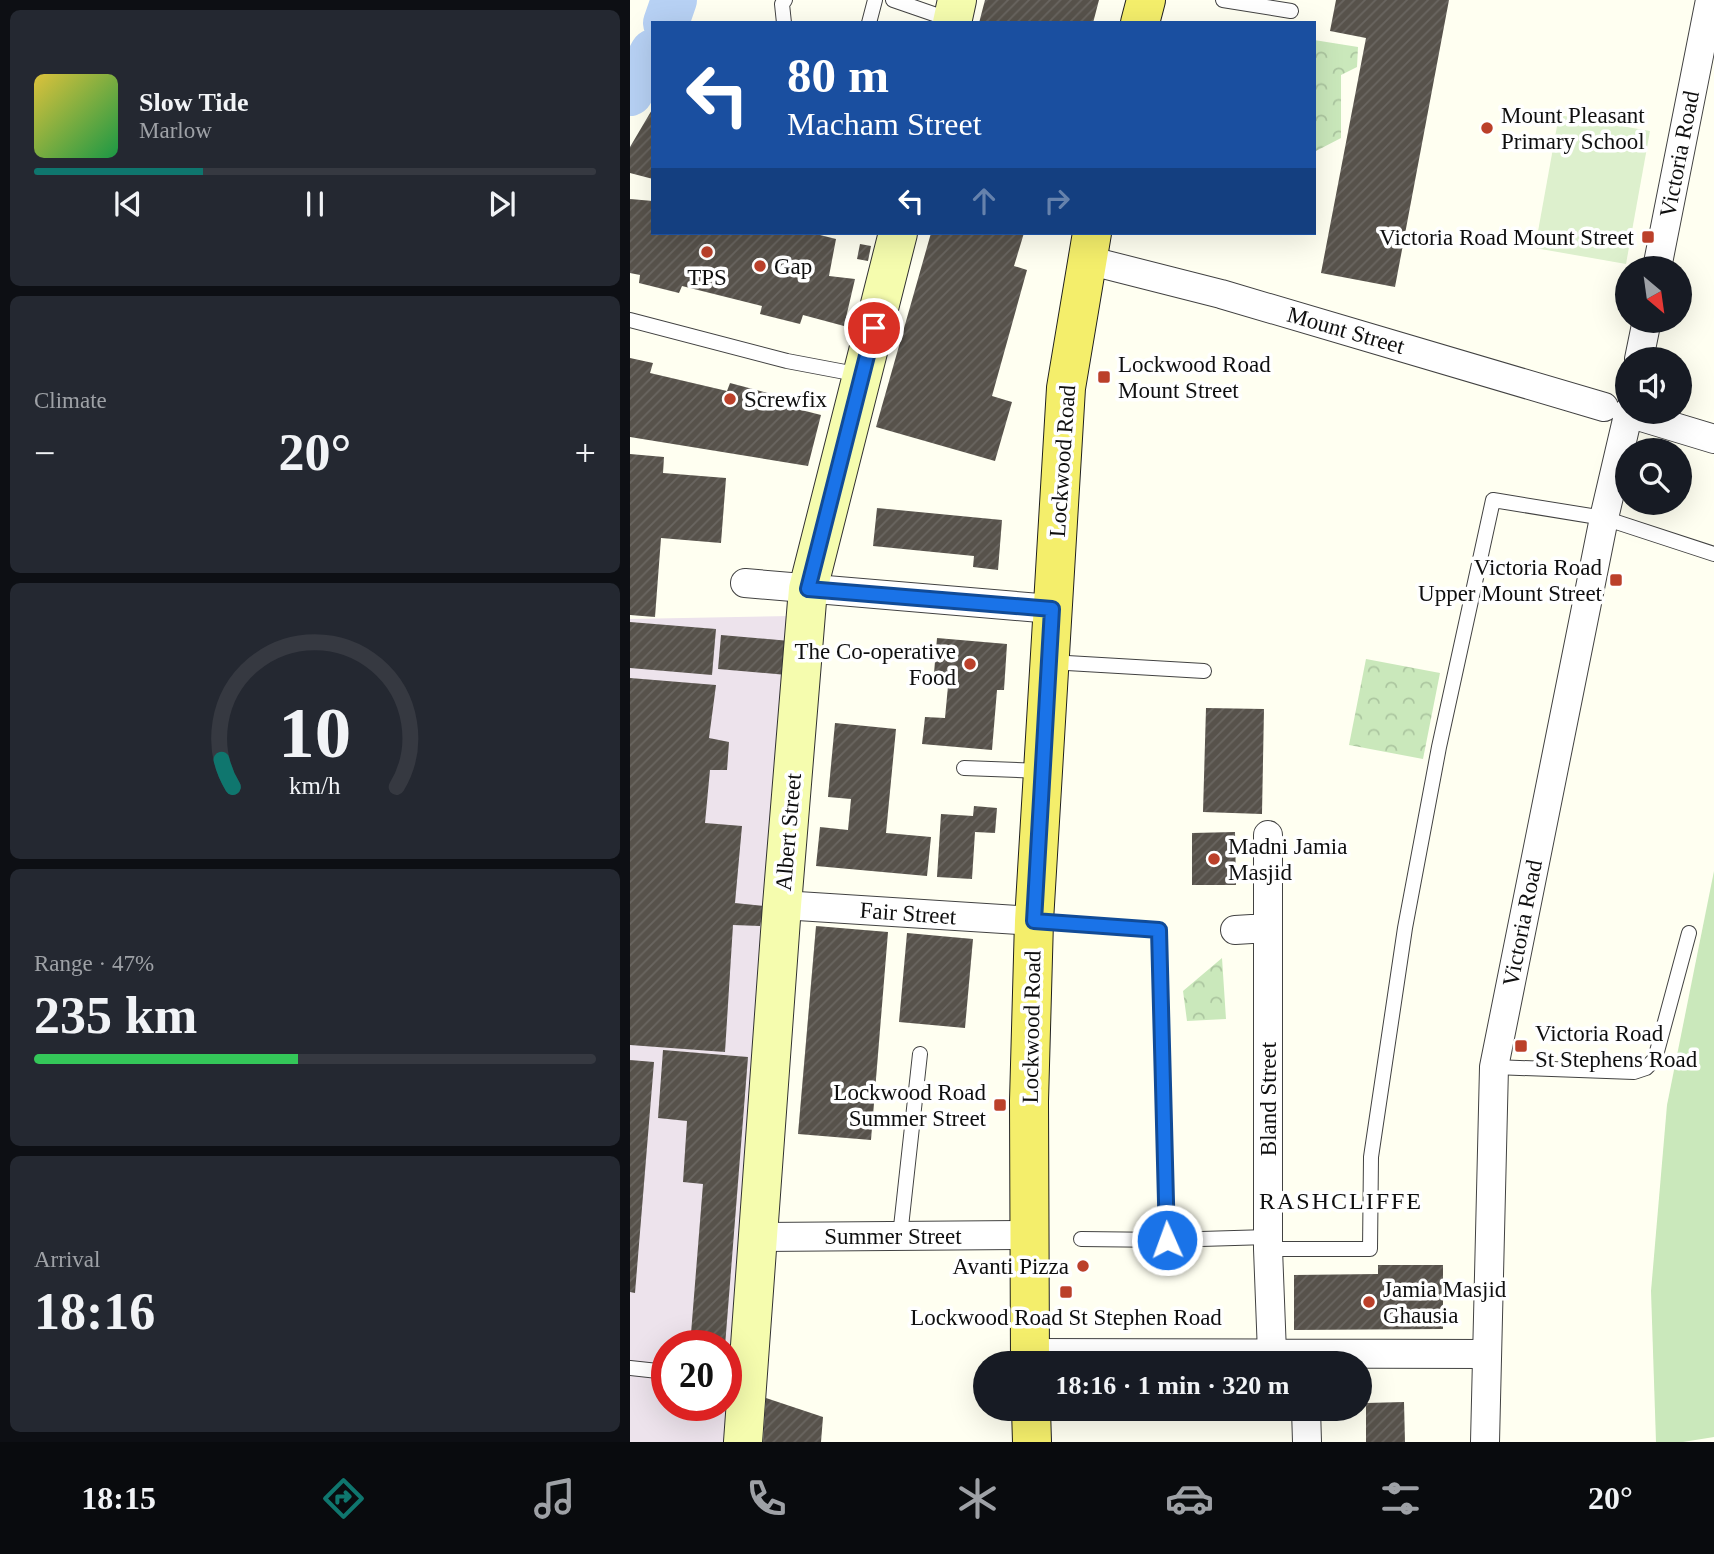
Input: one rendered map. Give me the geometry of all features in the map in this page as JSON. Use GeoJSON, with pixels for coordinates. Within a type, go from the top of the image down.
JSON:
{"type":"FeatureCollection","features":[{"type":"Feature","properties":{"kind":"main road"},"geometry":{"type":"LineString","coordinates":[[1141,21],[1146,0]]}},
{"type":"Feature","properties":{"kind":"main road","name":"Lockwood Road"},"geometry":{"type":"LineString","coordinates":[[1030,1351],[1029,1101],[1042,771],[1066,388],[1089,246]]}},
{"type":"Feature","properties":{"kind":"main road"},"geometry":{"type":"LineString","coordinates":[[1031,1421],[1032,1442]]}},
{"type":"Feature","properties":{"kind":"street","name":"Victoria Road"},"geometry":{"type":"LineString","coordinates":[[1659,256],[1710,0]]}},
{"type":"Feature","properties":{"kind":"street","name":"Albert Street"},"geometry":{"type":"LineString","coordinates":[[743,1442],[742,1382],[757,1237],[808,589],[897,235]]}},
{"type":"Feature","properties":{"kind":"street","name":"Mount Street"},"geometry":{"type":"LineString","coordinates":[[1089,246],[1221,294],[1615,410]]}},
{"type":"Feature","properties":{"kind":"street","name":"Victoria Road"},"geometry":{"type":"LineString","coordinates":[[1485,1442],[1494,1067],[1604,518],[1618,424]]}},
{"type":"Feature","properties":{"kind":"street","name":"Mount Street"},"geometry":{"type":"LineString","coordinates":[[1664,424],[1714,439]]}},
{"type":"Feature","properties":{"kind":"street"},"geometry":{"type":"LineString","coordinates":[[745,583],[1052,609]]}},
{"type":"Feature","properties":{"kind":"street","name":"Bland Street"},"geometry":{"type":"LineString","coordinates":[[1268,835],[1268,1243],[1272,1351]]}},
{"type":"Feature","properties":{"kind":"street","name":"Fair Street"},"geometry":{"type":"LineString","coordinates":[[782,905],[1034,921]]}},
{"type":"Feature","properties":{"kind":"street"},"geometry":{"type":"LineString","coordinates":[[1235,930],[1268,928]]}},
{"type":"Feature","properties":{"kind":"street","name":"Summer Street"},"geometry":{"type":"LineString","coordinates":[[757,1237],[1030,1236]]}},
{"type":"Feature","properties":{"kind":"street"},"geometry":{"type":"LineString","coordinates":[[1372,1357],[1487,1354]]}},
{"type":"Feature","properties":{"kind":"street"},"geometry":{"type":"LineString","coordinates":[[1306,1421],[1307,1442]]}},
{"type":"Feature","properties":{"kind":"lane"},"geometry":{"type":"LineString","coordinates":[[784,21],[782,4],[785,0]]}},
{"type":"Feature","properties":{"kind":"lane"},"geometry":{"type":"LineString","coordinates":[[870,21],[875,0]]}},
{"type":"Feature","properties":{"kind":"lane"},"geometry":{"type":"LineString","coordinates":[[893,0],[954,15]]}},
{"type":"Feature","properties":{"kind":"lane"},"geometry":{"type":"LineString","coordinates":[[1223,0],[1291,11]]}},
{"type":"Feature","properties":{"kind":"lane"},"geometry":{"type":"LineString","coordinates":[[630,320],[787,361],[862,375]]}},
{"type":"Feature","properties":{"kind":"lane"},"geometry":{"type":"LineString","coordinates":[[1081,1239],[1268,1243],[1370,1249],[1371,1157],[1405,928],[1439,747],[1493,500],[1604,518],[1714,554]]}},
{"type":"Feature","properties":{"kind":"lane"},"geometry":{"type":"LineString","coordinates":[[1049,662],[1203,671]]}},
{"type":"Feature","properties":{"kind":"lane"},"geometry":{"type":"LineString","coordinates":[[964,768],[1042,771]]}},
{"type":"Feature","properties":{"kind":"lane"},"geometry":{"type":"LineString","coordinates":[[1034,921],[1159,930],[1167,1240]]}},
{"type":"Feature","properties":{"kind":"lane"},"geometry":{"type":"LineString","coordinates":[[1494,1067],[1634,1072],[1646,1068],[1655,1059],[1689,933]]}},
{"type":"Feature","properties":{"kind":"lane"},"geometry":{"type":"LineString","coordinates":[[900,1236],[920,1054]]}},
{"type":"Feature","properties":{"kind":"lane"},"geometry":{"type":"LineString","coordinates":[[630,1368],[651,1370]]}},
{"type":"Feature","properties":{"kind":"shaded area"},"geometry":{"type":"Polygon","coordinates":[[[792,616],[736,1330],[651,1330],[651,1421],[729,1421],[727,1442],[630,1442],[630,619],[792,616]]]}},
{"type":"Feature","properties":{"kind":"green space"},"geometry":{"type":"Polygon","coordinates":[[[1316,40],[1358,47],[1357,67],[1341,75],[1341,138],[1316,151],[1316,40]]]}},
{"type":"Feature","properties":{"kind":"green space"},"geometry":{"type":"Polygon","coordinates":[[[1559,115],[1650,131],[1627,256],[1615,256],[1615,262],[1535,248],[1559,115]]]}},
{"type":"Feature","properties":{"kind":"green space"},"geometry":{"type":"Polygon","coordinates":[[[1366,659],[1440,673],[1423,759],[1349,745],[1366,659]]]}},
{"type":"Feature","properties":{"kind":"green space"},"geometry":{"type":"Polygon","coordinates":[[[1714,871],[1714,1437],[1683,1442],[1656,1442],[1651,1291],[1667,1105],[1714,871]]]}},
{"type":"Feature","properties":{"kind":"green space"},"geometry":{"type":"Polygon","coordinates":[[[1222,958],[1226,1019],[1187,1021],[1183,991],[1222,958]]]}},
{"type":"Feature","properties":{"kind":"building"},"geometry":{"type":"Polygon","coordinates":[[[985,0],[1099,0],[1094,21],[980,21],[985,0]]]}},
{"type":"Feature","properties":{"kind":"building"},"geometry":{"type":"Polygon","coordinates":[[[1336,0],[1449,0],[1395,287],[1321,273],[1366,38],[1330,31],[1336,0]]]}},
{"type":"Feature","properties":{"kind":"building"},"geometry":{"type":"Polygon","coordinates":[[[651,111],[651,178],[630,173],[630,147],[651,111]]]}},
{"type":"Feature","properties":{"kind":"building"},"geometry":{"type":"Polygon","coordinates":[[[630,199],[651,201],[651,235],[820,235],[836,239],[829,276],[855,279],[844,326],[803,315],[800,324],[760,314],[762,306],[682,286],[679,293],[639,283],[640,275],[630,273],[630,199]]]}},
{"type":"Feature","properties":{"kind":"building"},"geometry":{"type":"Polygon","coordinates":[[[930,235],[1023,235],[1014,266],[1027,270],[992,396],[1012,402],[995,461],[876,427],[930,235]]]}},
{"type":"Feature","properties":{"kind":"building"},"geometry":{"type":"Polygon","coordinates":[[[860,244],[871,246],[868,261],[857,259],[860,244]]]}},
{"type":"Feature","properties":{"kind":"building"},"geometry":{"type":"Polygon","coordinates":[[[630,358],[653,363],[650,373],[727,391],[730,383],[768,393],[766,401],[821,415],[808,466],[630,437],[630,358]]]}},
{"type":"Feature","properties":{"kind":"building"},"geometry":{"type":"Polygon","coordinates":[[[630,454],[664,457],[663,473],[726,478],[721,543],[661,538],[655,617],[630,615],[630,454]]]}},
{"type":"Feature","properties":{"kind":"building"},"geometry":{"type":"Polygon","coordinates":[[[877,508],[1002,520],[998,570],[973,567],[974,556],[873,546],[877,508]]]}},
{"type":"Feature","properties":{"kind":"building"},"geometry":{"type":"Polygon","coordinates":[[[630,622],[716,629],[712,675],[630,668],[630,622]]]}},
{"type":"Feature","properties":{"kind":"building"},"geometry":{"type":"Polygon","coordinates":[[[721,635],[790,641],[787,675],[718,669],[721,635]]]}},
{"type":"Feature","properties":{"kind":"building"},"geometry":{"type":"Polygon","coordinates":[[[937,638],[1007,644],[1004,690],[997,690],[992,750],[922,744],[925,717],[945,718],[948,686],[933,685],[937,638]]]}},
{"type":"Feature","properties":{"kind":"building"},"geometry":{"type":"Polygon","coordinates":[[[630,678],[716,685],[709,738],[729,742],[727,770],[710,770],[705,823],[742,826],[735,903],[764,906],[760,926],[733,925],[725,1052],[630,1045],[630,678]]]}},
{"type":"Feature","properties":{"kind":"building"},"geometry":{"type":"Polygon","coordinates":[[[1206,708],[1264,709],[1262,814],[1203,812],[1206,708]]]}},
{"type":"Feature","properties":{"kind":"building"},"geometry":{"type":"Polygon","coordinates":[[[835,723],[896,729],[886,833],[931,837],[927,876],[816,866],[820,827],[848,830],[851,799],[828,797],[835,723]]]}},
{"type":"Feature","properties":{"kind":"building"},"geometry":{"type":"Polygon","coordinates":[[[974,806],[997,808],[995,833],[975,832],[972,879],[937,877],[941,814],[973,816],[974,806]]]}},
{"type":"Feature","properties":{"kind":"building","name":"Madni Jamia Masjid"},"geometry":{"type":"Polygon","coordinates":[[[1235,832],[1236,885],[1192,885],[1192,833],[1235,832]]]}},
{"type":"Feature","properties":{"kind":"building"},"geometry":{"type":"Polygon","coordinates":[[[816,926],[888,932],[871,1140],[798,1134],[816,926]]]}},
{"type":"Feature","properties":{"kind":"building"},"geometry":{"type":"Polygon","coordinates":[[[907,933],[973,939],[965,1028],[899,1022],[907,933]]]}},
{"type":"Feature","properties":{"kind":"building"},"geometry":{"type":"Polygon","coordinates":[[[663,1050],[748,1057],[726,1330],[691,1330],[703,1184],[683,1182],[687,1121],[658,1118],[663,1050]]]}},
{"type":"Feature","properties":{"kind":"building"},"geometry":{"type":"Polygon","coordinates":[[[630,1060],[654,1062],[635,1293],[630,1292],[630,1060]]]}},
{"type":"Feature","properties":{"kind":"building","name":"Jamia Masjid Ghausia"},"geometry":{"type":"Polygon","coordinates":[[[1378,1265],[1443,1265],[1443,1329],[1294,1330],[1294,1275],[1378,1274],[1378,1265]]]}},
{"type":"Feature","properties":{"kind":"building"},"geometry":{"type":"Polygon","coordinates":[[[766,1398],[823,1417],[821,1442],[763,1442],[766,1398]]]}},
{"type":"Feature","properties":{"kind":"building"},"geometry":{"type":"Polygon","coordinates":[[[1404,1402],[1405,1442],[1366,1442],[1366,1421],[1372,1421],[1372,1403],[1404,1402]]]}},
{"type":"Feature","properties":{"kind":"waterway"},"geometry":{"type":"LineString","coordinates":[[667,21],[674,0]]}},
{"type":"Feature","properties":{"kind":"waterway"},"geometry":{"type":"LineString","coordinates":[[630,93],[651,56]]}},
{"type":"Feature","properties":{"kind":"place","name":"Mount Pleasant Primary School"},"geometry":{"type":"Point","coordinates":[1487,128]}},
{"type":"Feature","properties":{"kind":"place","name":"Victoria Road Mount Street"},"geometry":{"type":"Point","coordinates":[1648,237]}},
{"type":"Feature","properties":{"kind":"place","name":"TPS"},"geometry":{"type":"Point","coordinates":[707,252]}},
{"type":"Feature","properties":{"kind":"place","name":"Gap"},"geometry":{"type":"Point","coordinates":[760,266]}},
{"type":"Feature","properties":{"kind":"place","name":"Lockwood Road Mount Street"},"geometry":{"type":"Point","coordinates":[1104,377]}},
{"type":"Feature","properties":{"kind":"place","name":"Screwfix"},"geometry":{"type":"Point","coordinates":[730,399]}},
{"type":"Feature","properties":{"kind":"place","name":"Victoria Road Upper Mount Street"},"geometry":{"type":"Point","coordinates":[1616,580]}},
{"type":"Feature","properties":{"kind":"place","name":"The Co-operative Food"},"geometry":{"type":"Point","coordinates":[970,664]}},
{"type":"Feature","properties":{"kind":"place","name":"Madni Jamia Masjid"},"geometry":{"type":"Point","coordinates":[1214,859]}},
{"type":"Feature","properties":{"kind":"place","name":"Victoria Road St Stephens Road"},"geometry":{"type":"Point","coordinates":[1521,1046]}},
{"type":"Feature","properties":{"kind":"place","name":"Lockwood Road Summer Street"},"geometry":{"type":"Point","coordinates":[1000,1105]}},
{"type":"Feature","properties":{"kind":"place","name":"Avanti Pizza"},"geometry":{"type":"Point","coordinates":[1083,1266]}},
{"type":"Feature","properties":{"kind":"place","name":"Lockwood Road St Stephen Road"},"geometry":{"type":"Point","coordinates":[1066,1292]}},
{"type":"Feature","properties":{"kind":"place","name":"Jamia Masjid Ghausia"},"geometry":{"type":"Point","coordinates":[1369,1302]}},
{"type":"Feature","properties":{"kind":"district","name":"RASHCLIFFE"},"geometry":{"type":"Point","coordinates":[1341,1201]}},
{"type":"Feature","properties":{"kind":"route"},"geometry":{"type":"LineString","coordinates":[[874,328],[808,589],[1052,609],[1034,921],[1159,930],[1167,1240]]}}]}
